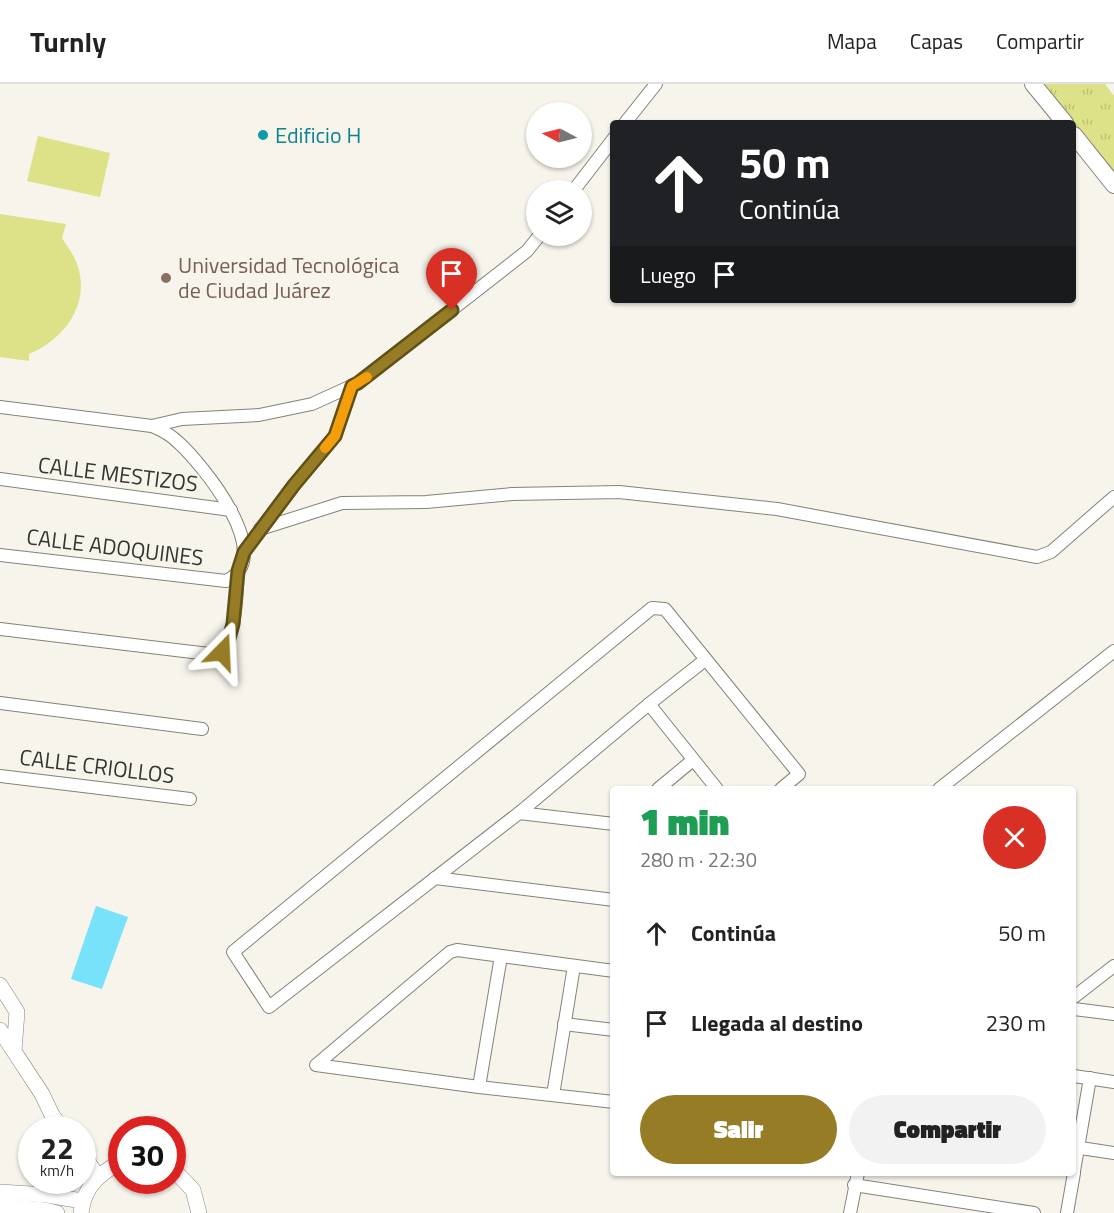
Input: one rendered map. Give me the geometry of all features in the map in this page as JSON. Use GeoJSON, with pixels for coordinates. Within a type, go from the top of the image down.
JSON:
{"type":"FeatureCollection","features":[{"type":"Feature","properties":{"kind":"main road"},"geometry":{"type":"LineString","coordinates":[[1033,84],[1063,120]]}},
{"type":"Feature","properties":{"kind":"main road"},"geometry":{"type":"LineString","coordinates":[[1076,137],[1114,184]]}},
{"type":"Feature","properties":{"kind":"street"},"geometry":{"type":"LineString","coordinates":[[627,120],[656,84]]}},
{"type":"Feature","properties":{"kind":"street"},"geometry":{"type":"LineString","coordinates":[[582,180],[610,143]]}},
{"type":"Feature","properties":{"kind":"street"},"geometry":{"type":"LineString","coordinates":[[152,426],[182,419],[259,415],[312,404],[352,386],[531,246]]}},
{"type":"Feature","properties":{"kind":"street"},"geometry":{"type":"LineString","coordinates":[[0,629],[210,654],[222,652],[228,642],[233,624],[238,571],[244,552],[294,485],[335,436],[352,386]]}},
{"type":"Feature","properties":{"kind":"street"},"geometry":{"type":"LineString","coordinates":[[0,406],[152,426],[166,432],[203,470],[231,510],[238,523],[244,552]]}},
{"type":"Feature","properties":{"kind":"street","name":"CALLE MESTIZOS"},"geometry":{"type":"LineString","coordinates":[[0,479],[231,510]]}},
{"type":"Feature","properties":{"kind":"street"},"geometry":{"type":"LineString","coordinates":[[260,529],[342,503],[426,502],[512,494],[619,492],[777,509],[1037,557],[1051,552],[1114,497]]}},
{"type":"Feature","properties":{"kind":"street","name":"CALLE ADOQUINES"},"geometry":{"type":"LineString","coordinates":[[0,555],[226,581],[238,571]]}},
{"type":"Feature","properties":{"kind":"street"},"geometry":{"type":"LineString","coordinates":[[705,660],[519,813],[269,1007],[233,952],[652,608],[665,609],[799,774],[785,786]]}},
{"type":"Feature","properties":{"kind":"street"},"geometry":{"type":"LineString","coordinates":[[943,786],[1114,651]]}},
{"type":"Feature","properties":{"kind":"street"},"geometry":{"type":"LineString","coordinates":[[0,703],[202,729]]}},
{"type":"Feature","properties":{"kind":"street"},"geometry":{"type":"LineString","coordinates":[[649,704],[715,786]]}},
{"type":"Feature","properties":{"kind":"street"},"geometry":{"type":"LineString","coordinates":[[662,786],[693,760]]}},
{"type":"Feature","properties":{"kind":"street","name":"CALLE CRIOLLOS"},"geometry":{"type":"LineString","coordinates":[[0,776],[190,799]]}},
{"type":"Feature","properties":{"kind":"street"},"geometry":{"type":"LineString","coordinates":[[519,813],[610,824]]}},
{"type":"Feature","properties":{"kind":"street"},"geometry":{"type":"LineString","coordinates":[[435,878],[610,900]]}},
{"type":"Feature","properties":{"kind":"street"},"geometry":{"type":"LineString","coordinates":[[610,970],[457,950],[450,952],[316,1065],[610,1102]]}},
{"type":"Feature","properties":{"kind":"street"},"geometry":{"type":"LineString","coordinates":[[479,1087],[501,956]]}},
{"type":"Feature","properties":{"kind":"street"},"geometry":{"type":"LineString","coordinates":[[553,1095],[574,966]]}},
{"type":"Feature","properties":{"kind":"street"},"geometry":{"type":"LineString","coordinates":[[1076,995],[1114,966]]}},
{"type":"Feature","properties":{"kind":"street"},"geometry":{"type":"LineString","coordinates":[[0,985],[17,1012],[7,1039],[42,1094],[53,1116]]}},
{"type":"Feature","properties":{"kind":"street"},"geometry":{"type":"LineString","coordinates":[[1076,1008],[1114,1014]]}},
{"type":"Feature","properties":{"kind":"street"},"geometry":{"type":"LineString","coordinates":[[564,1024],[610,1030]]}},
{"type":"Feature","properties":{"kind":"street"},"geometry":{"type":"LineString","coordinates":[[1076,1076],[1114,1082]]}},
{"type":"Feature","properties":{"kind":"street"},"geometry":{"type":"LineString","coordinates":[[1090,1078],[1076,1147],[1114,1153]]}},
{"type":"Feature","properties":{"kind":"street"},"geometry":{"type":"LineString","coordinates":[[0,1192],[47,1195],[82,1207],[88,1188],[97,1176],[108,1169]]}},
{"type":"Feature","properties":{"kind":"street"},"geometry":{"type":"LineString","coordinates":[[1067,1213],[1073,1176]]}},
{"type":"Feature","properties":{"kind":"street"},"geometry":{"type":"LineString","coordinates":[[850,1213],[856,1179],[1034,1213]]}},
{"type":"Feature","properties":{"kind":"street"},"geometry":{"type":"LineString","coordinates":[[186,1183],[193,1190],[198,1213]]}},
{"type":"Feature","properties":{"kind":"street"},"geometry":{"type":"LineString","coordinates":[[0,1206],[57,1213]]}},
{"type":"Feature","properties":{"kind":"green space"},"geometry":{"type":"Polygon","coordinates":[[[1035,84],[1105,84],[1114,96],[1114,179],[1076,132],[1076,120],[1065,120],[1035,84]]]}},
{"type":"Feature","properties":{"kind":"green space"},"geometry":{"type":"Polygon","coordinates":[[[38,136],[110,153],[100,197],[27,181],[38,136]]]}},
{"type":"Feature","properties":{"kind":"green space"},"geometry":{"type":"Polygon","coordinates":[[[0,214],[66,224],[62,238],[78,267],[81,281],[77,308],[71,320],[53,340],[29,354],[29,361],[0,357],[0,214]]]}},
{"type":"Feature","properties":{"kind":"water"},"geometry":{"type":"Polygon","coordinates":[[[96,906],[128,917],[102,989],[71,979],[96,906]]]}},
{"type":"Feature","properties":{"kind":"slow traffic"},"geometry":{"type":"LineString","coordinates":[[325,448],[335,436],[352,386],[367,377]]}},
{"type":"Feature","properties":{"kind":"place","name":"Edificio H"},"geometry":{"type":"Point","coordinates":[263,135]}},
{"type":"Feature","properties":{"kind":"place","name":"Universidad Tecnológica de Ciudad Juárez"},"geometry":{"type":"Point","coordinates":[166,278]}},
{"type":"Feature","properties":{"kind":"route"},"geometry":{"type":"LineString","coordinates":[[222,652],[228,642],[233,624],[238,571],[244,552],[294,485],[335,436],[352,386],[452,310]]}}]}
